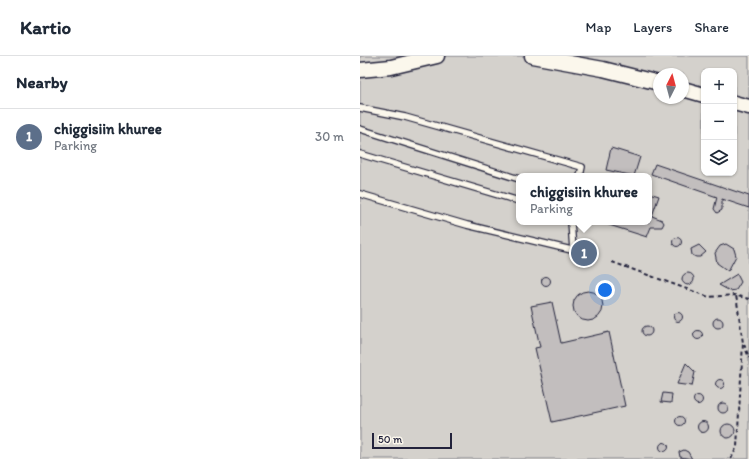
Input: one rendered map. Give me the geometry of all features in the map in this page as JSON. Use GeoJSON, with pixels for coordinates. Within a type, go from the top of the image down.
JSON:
{"type":"FeatureCollection","features":[{"type":"Feature","properties":{"kind":"street"},"geometry":{"type":"LineString","coordinates":[[360,70],[391,67],[437,56]]}},
{"type":"Feature","properties":{"kind":"street"},"geometry":{"type":"LineString","coordinates":[[532,56],[603,69],[653,82]]}},
{"type":"Feature","properties":{"kind":"street"},"geometry":{"type":"LineString","coordinates":[[689,91],[701,94]]}},
{"type":"Feature","properties":{"kind":"street"},"geometry":{"type":"LineString","coordinates":[[737,104],[749,107]]}},
{"type":"Feature","properties":{"kind":"lane"},"geometry":{"type":"LineString","coordinates":[[360,108],[405,117],[582,167],[581,173]]}},
{"type":"Feature","properties":{"kind":"lane"},"geometry":{"type":"LineString","coordinates":[[360,129],[516,178]]}},
{"type":"Feature","properties":{"kind":"lane"},"geometry":{"type":"LineString","coordinates":[[360,154],[516,200]]}},
{"type":"Feature","properties":{"kind":"lane"},"geometry":{"type":"LineString","coordinates":[[360,194],[467,225],[584,253]]}},
{"type":"Feature","properties":{"kind":"lane"},"geometry":{"type":"LineString","coordinates":[[571,225],[573,250]]}},
{"type":"Feature","properties":{"kind":"path"},"geometry":{"type":"LineString","coordinates":[[612,262],[708,297],[736,295],[749,299]]}},
{"type":"Feature","properties":{"kind":"path"},"geometry":{"type":"LineString","coordinates":[[731,459],[737,447],[743,343],[736,295]]}},
{"type":"Feature","properties":{"kind":"path"},"geometry":{"type":"LineString","coordinates":[[743,343],[749,358]]}},
{"type":"Feature","properties":{"kind":"shaded area"},"geometry":{"type":"Polygon","coordinates":[[[360,56],[749,56],[749,459],[360,459],[360,56]]]}},
{"type":"Feature","properties":{"kind":"building"},"geometry":{"type":"Polygon","coordinates":[[[611,148],[640,157],[635,173],[620,173],[606,170],[611,148]]]}},
{"type":"Feature","properties":{"kind":"building"},"geometry":{"type":"Polygon","coordinates":[[[655,164],[749,196],[749,208],[722,199],[722,210],[717,213],[714,209],[717,197],[651,173],[655,164]]]}},
{"type":"Feature","properties":{"kind":"building"},"geometry":{"type":"Polygon","coordinates":[[[652,194],[659,196],[652,216],[652,194]]]}},
{"type":"Feature","properties":{"kind":"building"},"geometry":{"type":"Polygon","coordinates":[[[652,216],[662,220],[664,223],[662,227],[651,227],[647,237],[609,225],[652,225],[652,216]]]}},
{"type":"Feature","properties":{"kind":"building"},"geometry":{"type":"Polygon","coordinates":[[[677,237],[682,242],[677,247],[672,242],[677,237]]]}},
{"type":"Feature","properties":{"kind":"building"},"geometry":{"type":"Polygon","coordinates":[[[726,244],[734,249],[736,256],[728,271],[717,263],[715,253],[720,246],[726,244]]]}},
{"type":"Feature","properties":{"kind":"building"},"geometry":{"type":"Polygon","coordinates":[[[699,245],[706,252],[700,257],[696,257],[692,255],[691,249],[699,245]]]}},
{"type":"Feature","properties":{"kind":"building"},"geometry":{"type":"Polygon","coordinates":[[[686,273],[690,273],[694,279],[690,285],[686,285],[682,281],[682,277],[686,273]]]}},
{"type":"Feature","properties":{"kind":"building"},"geometry":{"type":"Polygon","coordinates":[[[737,274],[741,282],[736,290],[730,291],[719,285],[737,274]]]}},
{"type":"Feature","properties":{"kind":"building"},"geometry":{"type":"Polygon","coordinates":[[[544,277],[548,277],[550,281],[548,285],[544,285],[542,283],[542,279],[544,277]]]}},
{"type":"Feature","properties":{"kind":"building"},"geometry":{"type":"Polygon","coordinates":[[[588,291],[594,292],[602,300],[602,312],[594,320],[588,321],[582,320],[574,312],[573,306],[574,300],[582,292],[588,291]]]}},
{"type":"Feature","properties":{"kind":"building"},"geometry":{"type":"Polygon","coordinates":[[[552,302],[561,343],[609,332],[625,406],[552,422],[535,348],[540,347],[531,306],[552,302]]]}},
{"type":"Feature","properties":{"kind":"building"},"geometry":{"type":"Polygon","coordinates":[[[676,313],[680,313],[682,317],[680,321],[676,321],[674,319],[674,315],[676,313]]]}},
{"type":"Feature","properties":{"kind":"building"},"geometry":{"type":"Polygon","coordinates":[[[716,318],[720,318],[722,319],[722,327],[716,328],[713,325],[713,321],[716,318]]]}},
{"type":"Feature","properties":{"kind":"building"},"geometry":{"type":"Polygon","coordinates":[[[645,326],[649,326],[651,327],[651,335],[645,336],[642,333],[642,329],[645,326]]]}},
{"type":"Feature","properties":{"kind":"building"},"geometry":{"type":"Polygon","coordinates":[[[698,330],[703,335],[698,340],[693,335],[698,330]]]}},
{"type":"Feature","properties":{"kind":"building"},"geometry":{"type":"Polygon","coordinates":[[[686,363],[695,372],[692,386],[677,384],[686,363]]]}},
{"type":"Feature","properties":{"kind":"building"},"geometry":{"type":"Polygon","coordinates":[[[720,379],[725,384],[720,389],[715,384],[720,379]]]}},
{"type":"Feature","properties":{"kind":"building"},"geometry":{"type":"Polygon","coordinates":[[[663,393],[672,394],[671,403],[661,402],[663,393]]]}},
{"type":"Feature","properties":{"kind":"building"},"geometry":{"type":"Polygon","coordinates":[[[696,396],[700,396],[702,400],[700,404],[696,404],[694,402],[694,398],[696,396]]]}},
{"type":"Feature","properties":{"kind":"building"},"geometry":{"type":"Polygon","coordinates":[[[721,403],[725,403],[727,404],[727,412],[721,413],[718,410],[718,406],[721,403]]]}},
{"type":"Feature","properties":{"kind":"building"},"geometry":{"type":"Polygon","coordinates":[[[678,417],[682,417],[684,421],[682,425],[678,425],[676,423],[676,419],[678,417]]]}},
{"type":"Feature","properties":{"kind":"building"},"geometry":{"type":"Polygon","coordinates":[[[703,421],[707,423],[709,427],[707,431],[703,433],[699,431],[697,427],[699,423],[703,421]]]}},
{"type":"Feature","properties":{"kind":"building"},"geometry":{"type":"Polygon","coordinates":[[[728,424],[733,426],[735,431],[733,436],[728,438],[723,436],[721,431],[723,426],[728,424]]]}},
{"type":"Feature","properties":{"kind":"building"},"geometry":{"type":"Polygon","coordinates":[[[662,443],[666,443],[668,447],[666,451],[662,451],[660,449],[660,445],[662,443]]]}},
{"type":"Feature","properties":{"kind":"building"},"geometry":{"type":"Polygon","coordinates":[[[684,450],[688,452],[692,459],[680,457],[679,452],[684,450]]]}},
{"type":"Feature","properties":{"kind":"place","name":"chiggisiin khuree"},"geometry":{"type":"Point","coordinates":[584,253]}}]}
